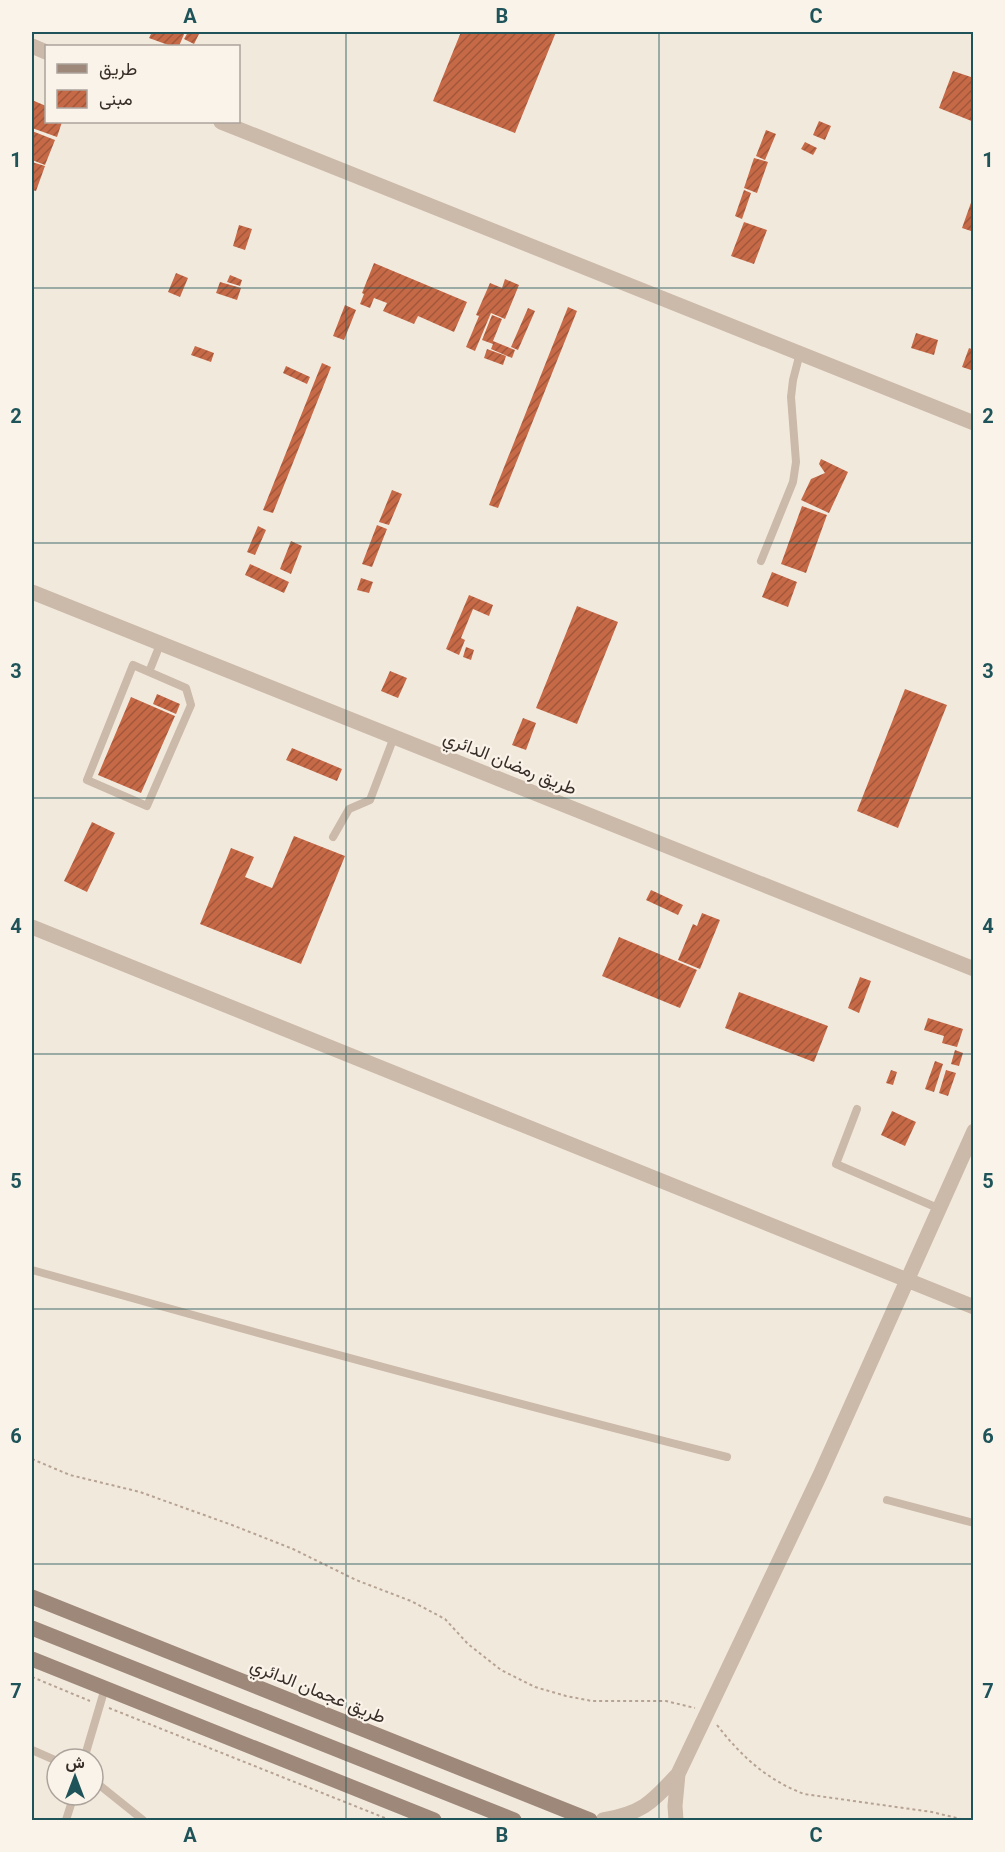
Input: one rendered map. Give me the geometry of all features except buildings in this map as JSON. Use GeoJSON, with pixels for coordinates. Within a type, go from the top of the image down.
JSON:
{"type":"FeatureCollection","features":[{"type":"Feature","properties":{"kind":"main road","name":"طريق عجمان الدائري"},"geometry":{"type":"LineString","coordinates":[[32,1597],[590,1821]]}},
{"type":"Feature","properties":{"kind":"main road"},"geometry":{"type":"LineString","coordinates":[[32,1628],[514,1821]]}},
{"type":"Feature","properties":{"kind":"main road"},"geometry":{"type":"LineString","coordinates":[[32,1659],[434,1821]]}},
{"type":"Feature","properties":{"kind":"street"},"geometry":{"type":"LineString","coordinates":[[224,123],[974,423]]}},
{"type":"Feature","properties":{"kind":"street","name":"طريق رمضان الدائري"},"geometry":{"type":"LineString","coordinates":[[32,592],[974,969]]}},
{"type":"Feature","properties":{"kind":"street"},"geometry":{"type":"LineString","coordinates":[[32,927],[974,1307]]}},
{"type":"Feature","properties":{"kind":"street"},"geometry":{"type":"LineString","coordinates":[[603,1821],[624,1817],[641,1809],[656,1798],[678,1774],[820,1474],[974,1131]]}},
{"type":"Feature","properties":{"kind":"street"},"geometry":{"type":"LineString","coordinates":[[676,1821],[678,1774]]}},
{"type":"Feature","properties":{"kind":"lane"},"geometry":{"type":"LineString","coordinates":[[761,561],[793,482],[796,462],[791,397],[800,353]]}},
{"type":"Feature","properties":{"kind":"lane"},"geometry":{"type":"LineString","coordinates":[[149,672],[161,642]]}},
{"type":"Feature","properties":{"kind":"lane"},"geometry":{"type":"LineString","coordinates":[[133,665],[149,672],[186,688],[190,705],[147,806],[87,780],[133,665]]}},
{"type":"Feature","properties":{"kind":"lane"},"geometry":{"type":"LineString","coordinates":[[333,837],[349,809],[370,800],[394,738]]}},
{"type":"Feature","properties":{"kind":"lane"},"geometry":{"type":"LineString","coordinates":[[857,1108],[836,1164],[940,1209]]}},
{"type":"Feature","properties":{"kind":"lane"},"geometry":{"type":"LineString","coordinates":[[32,1270],[261,1334],[727,1457]]}},
{"type":"Feature","properties":{"kind":"lane"},"geometry":{"type":"LineString","coordinates":[[887,1500],[974,1523]]}},
{"type":"Feature","properties":{"kind":"lane"},"geometry":{"type":"LineString","coordinates":[[88,1747],[105,1688]]}},
{"type":"Feature","properties":{"kind":"lane"},"geometry":{"type":"LineString","coordinates":[[105,1791],[134,1817],[143,1821]]}},
{"type":"Feature","properties":{"kind":"path"},"geometry":{"type":"LineString","coordinates":[[32,1459],[70,1475],[140,1492],[232,1525],[293,1549],[356,1580],[411,1601],[445,1619],[468,1644],[501,1670],[535,1687],[592,1701],[666,1701],[707,1711],[730,1742],[752,1764],[787,1787],[804,1794],[932,1812],[965,1821]]}},
{"type":"Feature","properties":{"kind":"path"},"geometry":{"type":"LineString","coordinates":[[32,1677],[390,1821]]}}]}
